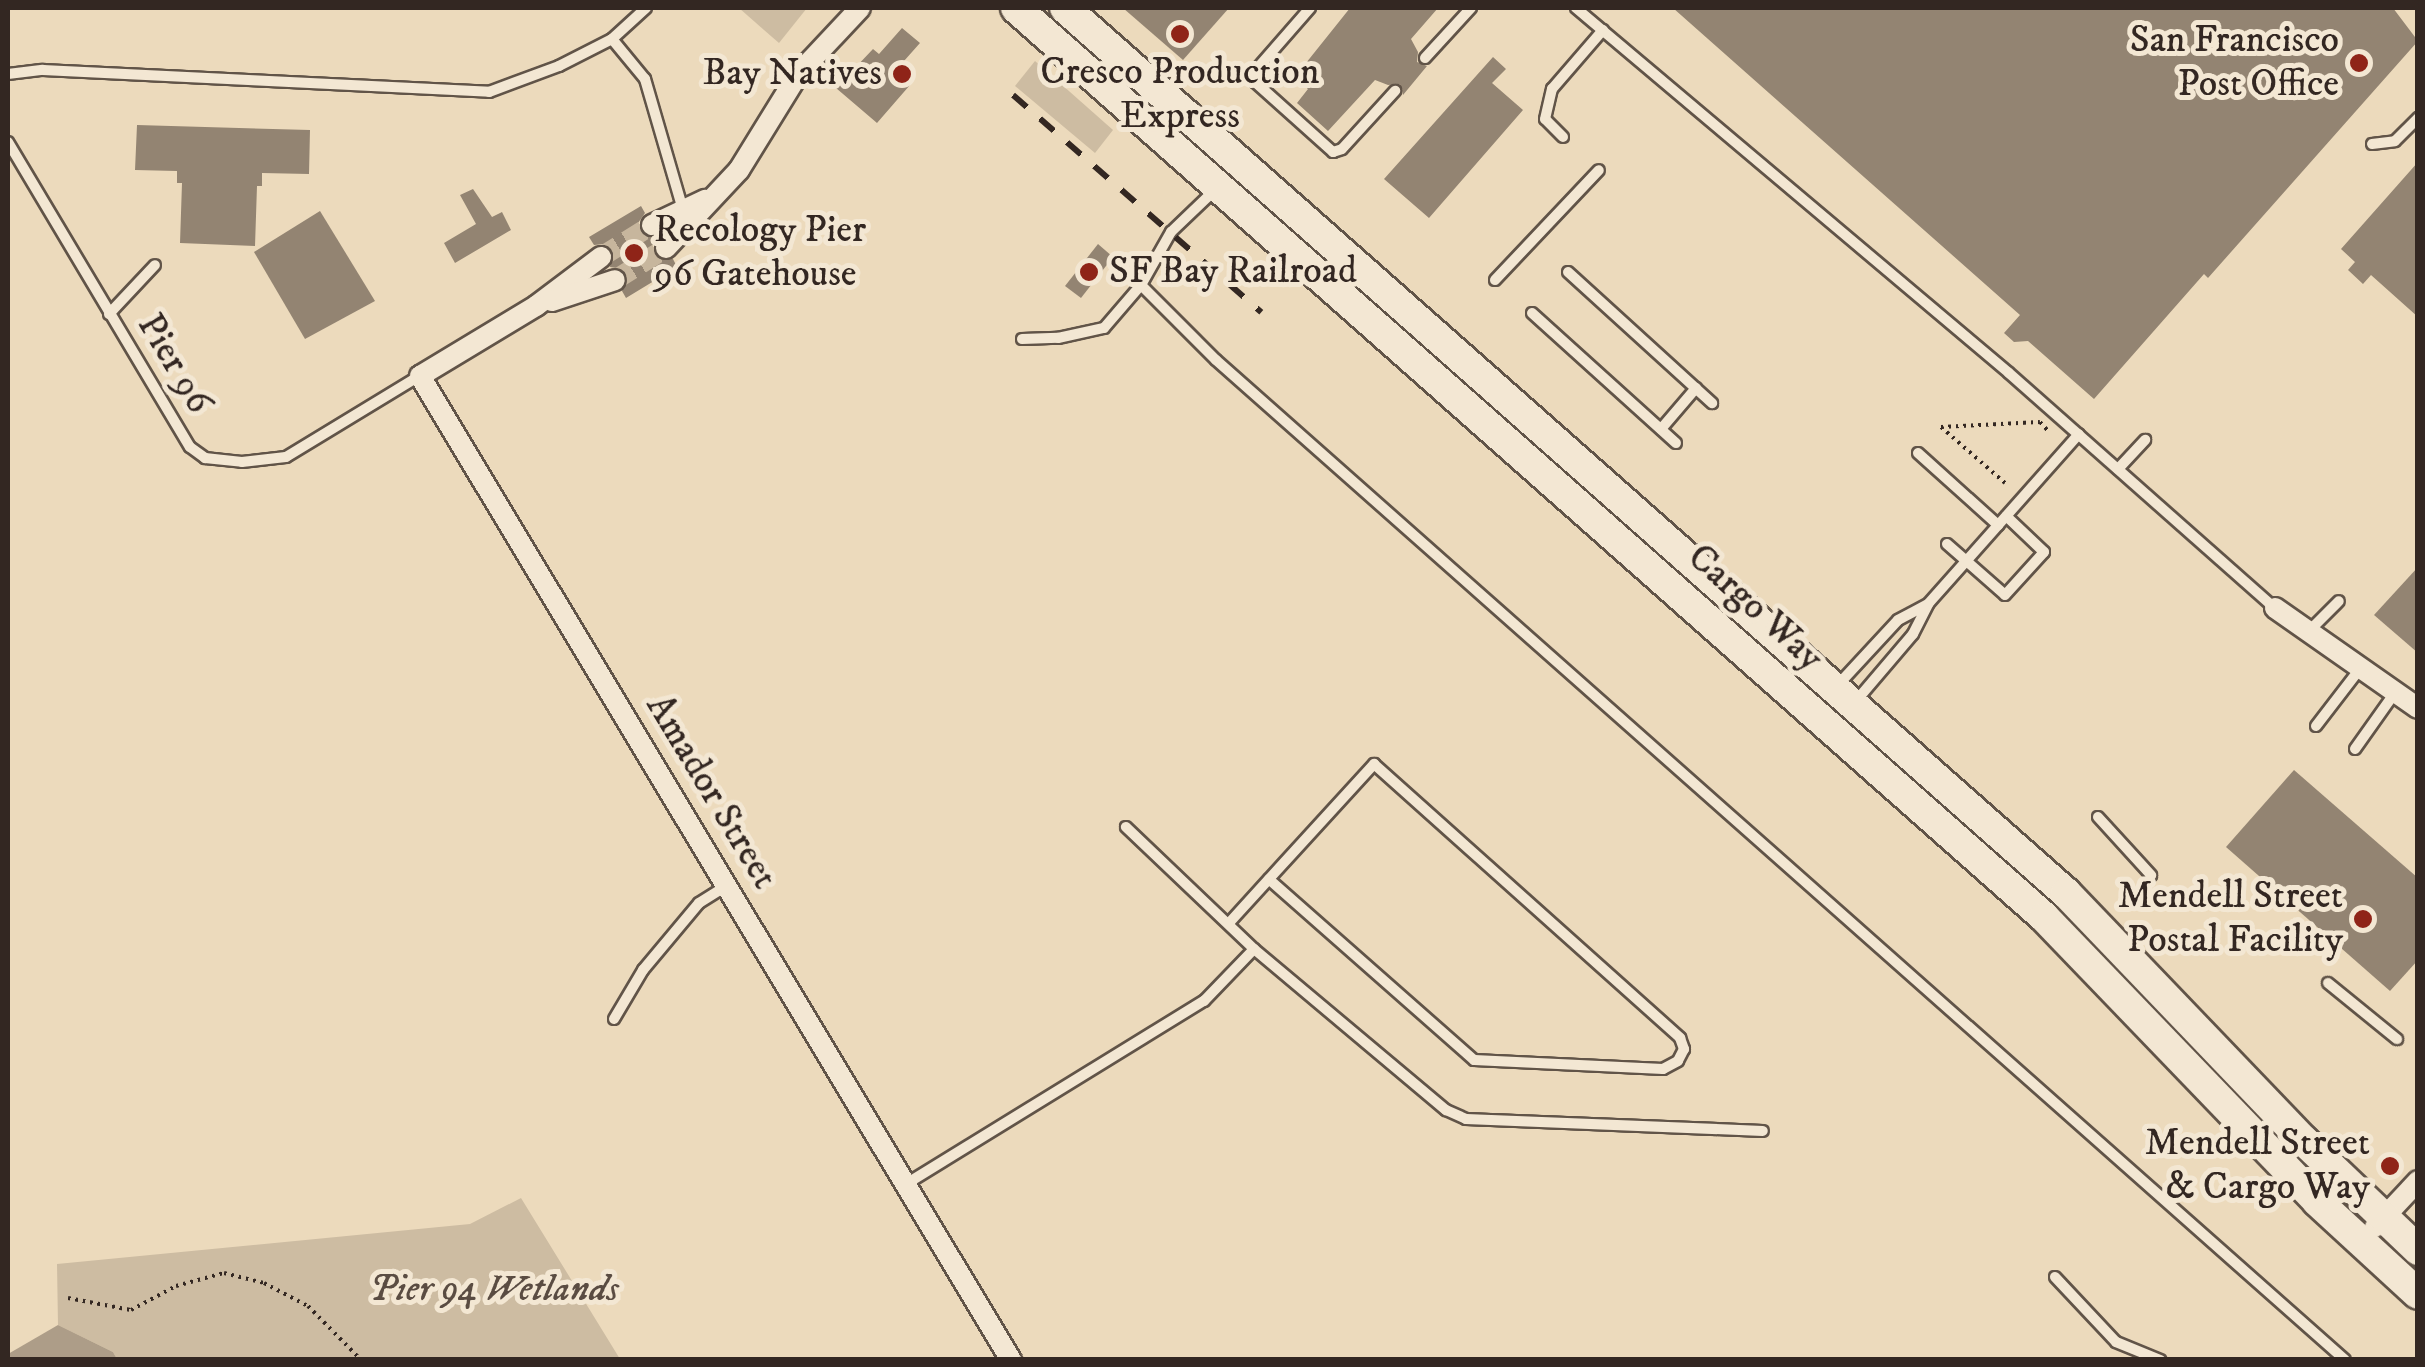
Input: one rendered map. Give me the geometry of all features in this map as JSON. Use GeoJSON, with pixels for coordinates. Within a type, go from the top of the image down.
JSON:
{"type":"FeatureCollection","features":[{"type":"Feature","properties":{"kind":"main road","name":"Cargo Way"},"geometry":{"type":"LineString","coordinates":[[1016,8],[2067,940],[2360,1242],[2418,1294]]}},
{"type":"Feature","properties":{"kind":"main road","name":"Cargo Way"},"geometry":{"type":"LineString","coordinates":[[1065,8],[2102,928],[2383,1219],[2418,1250]]}},
{"type":"Feature","properties":{"kind":"street"},"geometry":{"type":"LineString","coordinates":[[666,248],[739,170],[799,73],[860,8]]}},
{"type":"Feature","properties":{"kind":"street"},"geometry":{"type":"LineString","coordinates":[[652,225],[716,194]]}},
{"type":"Feature","properties":{"kind":"street"},"geometry":{"type":"LineString","coordinates":[[420,376],[536,306],[601,257]]}},
{"type":"Feature","properties":{"kind":"street"},"geometry":{"type":"LineString","coordinates":[[536,306],[615,280]]}},
{"type":"Feature","properties":{"kind":"street","name":"Amador Street"},"geometry":{"type":"LineString","coordinates":[[420,376],[1011,1360]]}},
{"type":"Feature","properties":{"kind":"street"},"geometry":{"type":"LineString","coordinates":[[2275,608],[2418,708]]}},
{"type":"Feature","properties":{"kind":"street"},"geometry":{"type":"LineString","coordinates":[[2360,1242],[2418,1181]]}},
{"type":"Feature","properties":{"kind":"lane"},"geometry":{"type":"LineString","coordinates":[[8,74],[43,70],[488,92],[559,66],[612,39],[646,8]]}},
{"type":"Feature","properties":{"kind":"lane"},"geometry":{"type":"LineString","coordinates":[[1310,8],[1256,70],[1255,82],[1333,152],[1342,149],[1395,92]]}},
{"type":"Feature","properties":{"kind":"lane"},"geometry":{"type":"LineString","coordinates":[[1425,58],[1471,8]]}},
{"type":"Feature","properties":{"kind":"lane"},"geometry":{"type":"LineString","coordinates":[[1576,8],[2079,434],[2275,608]]}},
{"type":"Feature","properties":{"kind":"lane"},"geometry":{"type":"LineString","coordinates":[[1563,137],[1545,118],[1552,89],[1603,30]]}},
{"type":"Feature","properties":{"kind":"lane"},"geometry":{"type":"LineString","coordinates":[[612,39],[644,78],[683,210]]}},
{"type":"Feature","properties":{"kind":"lane"},"geometry":{"type":"LineString","coordinates":[[2372,144],[2395,142],[2418,118]]}},
{"type":"Feature","properties":{"kind":"lane"},"geometry":{"type":"LineString","coordinates":[[2407,130],[2418,140]]}},
{"type":"Feature","properties":{"kind":"lane","name":"Pier 96"},"geometry":{"type":"LineString","coordinates":[[8,142],[190,447],[205,458],[242,462],[286,457],[420,376]]}},
{"type":"Feature","properties":{"kind":"lane"},"geometry":{"type":"LineString","coordinates":[[1022,340],[1058,338],[1104,328],[1140,285],[1172,232],[1241,164]]}},
{"type":"Feature","properties":{"kind":"lane"},"geometry":{"type":"LineString","coordinates":[[1495,280],[1600,170]]}},
{"type":"Feature","properties":{"kind":"lane"},"geometry":{"type":"LineString","coordinates":[[109,314],[155,264]]}},
{"type":"Feature","properties":{"kind":"lane"},"geometry":{"type":"LineString","coordinates":[[1568,272],[1712,403]]}},
{"type":"Feature","properties":{"kind":"lane"},"geometry":{"type":"LineString","coordinates":[[1140,285],[1216,360],[2345,1360]]}},
{"type":"Feature","properties":{"kind":"lane"},"geometry":{"type":"LineString","coordinates":[[1532,313],[1676,444]]}},
{"type":"Feature","properties":{"kind":"lane"},"geometry":{"type":"LineString","coordinates":[[1661,430],[1696,388]]}},
{"type":"Feature","properties":{"kind":"lane"},"geometry":{"type":"LineString","coordinates":[[1820,720],[1913,634],[1928,604],[2079,434]]}},
{"type":"Feature","properties":{"kind":"lane"},"geometry":{"type":"LineString","coordinates":[[2118,469],[2144,440]]}},
{"type":"Feature","properties":{"kind":"lane"},"geometry":{"type":"LineString","coordinates":[[1918,453],[2044,552],[2005,595],[1946,544]]}},
{"type":"Feature","properties":{"kind":"lane"},"geometry":{"type":"LineString","coordinates":[[2309,631],[2339,601]]}},
{"type":"Feature","properties":{"kind":"lane"},"geometry":{"type":"LineString","coordinates":[[1820,720],[1844,696],[1898,620],[1928,604]]}},
{"type":"Feature","properties":{"kind":"lane"},"geometry":{"type":"LineString","coordinates":[[2316,726],[2359,670]]}},
{"type":"Feature","properties":{"kind":"lane"},"geometry":{"type":"LineString","coordinates":[[2355,749],[2394,694]]}},
{"type":"Feature","properties":{"kind":"lane"},"geometry":{"type":"LineString","coordinates":[[1229,923],[1374,764],[1680,1038],[1684,1050],[1678,1062],[1663,1070],[1474,1060],[1270,879]]}},
{"type":"Feature","properties":{"kind":"lane"},"geometry":{"type":"LineString","coordinates":[[2098,817],[2151,875]]}},
{"type":"Feature","properties":{"kind":"lane"},"geometry":{"type":"LineString","coordinates":[[1126,826],[1254,949],[1446,1110],[1466,1119],[1763,1131]]}},
{"type":"Feature","properties":{"kind":"lane"},"geometry":{"type":"LineString","coordinates":[[614,1020],[643,970],[699,903],[727,886]]}},
{"type":"Feature","properties":{"kind":"lane"},"geometry":{"type":"LineString","coordinates":[[906,1184],[1204,1002],[1254,949]]}},
{"type":"Feature","properties":{"kind":"lane"},"geometry":{"type":"LineString","coordinates":[[2328,983],[2397,1040]]}},
{"type":"Feature","properties":{"kind":"lane"},"geometry":{"type":"LineString","coordinates":[[2055,1277],[2116,1342],[2160,1360]]}},
{"type":"Feature","properties":{"kind":"path"},"geometry":{"type":"LineString","coordinates":[[2005,483],[1941,426],[2040,422],[2048,432]]}},
{"type":"Feature","properties":{"kind":"path"},"geometry":{"type":"LineString","coordinates":[[68,1298],[131,1310],[176,1286],[224,1273],[264,1282],[308,1306],[361,1360]]}},
{"type":"Feature","properties":{"kind":"green space"},"geometry":{"type":"Polygon","coordinates":[[[739,8],[807,8],[779,43],[739,8]]]}},
{"type":"Feature","properties":{"kind":"green space"},"geometry":{"type":"Polygon","coordinates":[[[1035,61],[1113,130],[1095,153],[1015,86],[1035,61]]]}},
{"type":"Feature","properties":{"kind":"green space","name":"Pier 94 Wetlands"},"geometry":{"type":"Polygon","coordinates":[[[521,1198],[620,1359],[117,1359],[113,1352],[58,1325],[57,1264],[470,1224],[521,1198]]]}},
{"type":"Feature","properties":{"kind":"shaded area"},"geometry":{"type":"Polygon","coordinates":[[[58,1325],[113,1352],[117,1359],[8,1359],[8,1354],[58,1325]]]}},
{"type":"Feature","properties":{"kind":"building","name":"Cresco Production Express"},"geometry":{"type":"Polygon","coordinates":[[[1123,8],[1229,8],[1183,60],[1123,8]]]}},
{"type":"Feature","properties":{"kind":"building"},"geometry":{"type":"Polygon","coordinates":[[[1350,8],[1438,8],[1411,39],[1418,52],[1417,62],[1427,66],[1403,95],[1400,84],[1375,80],[1328,131],[1297,103],[1308,89],[1294,78],[1350,8]]]}},
{"type":"Feature","properties":{"kind":"building"},"geometry":{"type":"Polygon","coordinates":[[[1673,8],[2393,8],[2418,41],[2208,278],[2204,274],[2094,399],[2028,341],[2014,342],[2004,333],[2020,315],[1673,8]]]}},
{"type":"Feature","properties":{"kind":"building"},"geometry":{"type":"Polygon","coordinates":[[[902,28],[920,43],[896,70],[910,85],[877,123],[836,88],[873,49],[879,54],[902,28]]]}},
{"type":"Feature","properties":{"kind":"building"},"geometry":{"type":"Polygon","coordinates":[[[1493,57],[1506,69],[1492,83],[1523,110],[1429,218],[1384,179],[1493,57]]]}},
{"type":"Feature","properties":{"kind":"building"},"geometry":{"type":"Polygon","coordinates":[[[137,125],[310,130],[309,174],[262,173],[262,186],[257,186],[255,246],[180,243],[182,183],[177,183],[177,171],[135,170],[137,125]]]}},
{"type":"Feature","properties":{"kind":"building"},"geometry":{"type":"Polygon","coordinates":[[[2418,162],[2418,317],[2371,275],[2363,284],[2348,270],[2355,262],[2341,249],[2418,162]]]}},
{"type":"Feature","properties":{"kind":"building"},"geometry":{"type":"Polygon","coordinates":[[[473,189],[492,217],[502,212],[511,230],[455,263],[444,243],[476,224],[460,195],[473,189]]]}},
{"type":"Feature","properties":{"kind":"building","name":"Recology Pier 96 Gatehouse"},"geometry":{"type":"Polygon","coordinates":[[[641,206],[645,213],[638,223],[640,232],[657,238],[652,246],[656,257],[673,259],[677,267],[626,298],[622,291],[628,277],[623,269],[610,267],[612,250],[605,244],[594,245],[589,237],[641,206]]]}},
{"type":"Feature","properties":{"kind":"building"},"geometry":{"type":"Polygon","coordinates":[[[320,211],[375,301],[305,339],[254,252],[320,211]]]}},
{"type":"Feature","properties":{"kind":"building","name":"SF Bay Railroad"},"geometry":{"type":"Polygon","coordinates":[[[1098,244],[1113,257],[1081,298],[1065,286],[1098,244]]]}},
{"type":"Feature","properties":{"kind":"building"},"geometry":{"type":"Polygon","coordinates":[[[2418,567],[2418,653],[2374,615],[2418,567]]]}},
{"type":"Feature","properties":{"kind":"building","name":"Mendell Street Postal Facility"},"geometry":{"type":"Polygon","coordinates":[[[2294,770],[2418,878],[2418,960],[2390,991],[2226,847],[2294,770]]]}},
{"type":"Feature","properties":{"kind":"tunnel"},"geometry":{"type":"LineString","coordinates":[[601,257],[652,225]]}},
{"type":"Feature","properties":{"kind":"tunnel"},"geometry":{"type":"LineString","coordinates":[[615,280],[666,248]]}},
{"type":"Feature","properties":{"kind":"railway"},"geometry":{"type":"LineString","coordinates":[[1013,95],[1261,312]]}},
{"type":"Feature","properties":{"kind":"place","name":"Cresco Production Express"},"geometry":{"type":"Point","coordinates":[1180,34]}},
{"type":"Feature","properties":{"kind":"place","name":"San Francisco Post Office"},"geometry":{"type":"Point","coordinates":[2359,63]}},
{"type":"Feature","properties":{"kind":"place","name":"Bay Natives"},"geometry":{"type":"Point","coordinates":[902,74]}},
{"type":"Feature","properties":{"kind":"place","name":"Recology Pier 96 Gatehouse"},"geometry":{"type":"Point","coordinates":[634,253]}},
{"type":"Feature","properties":{"kind":"place","name":"SF Bay Railroad"},"geometry":{"type":"Point","coordinates":[1089,272]}},
{"type":"Feature","properties":{"kind":"place","name":"Mendell Street Postal Facility"},"geometry":{"type":"Point","coordinates":[2363,919]}},
{"type":"Feature","properties":{"kind":"place","name":"Mendell Street & Cargo Way"},"geometry":{"type":"Point","coordinates":[2390,1166]}}]}
